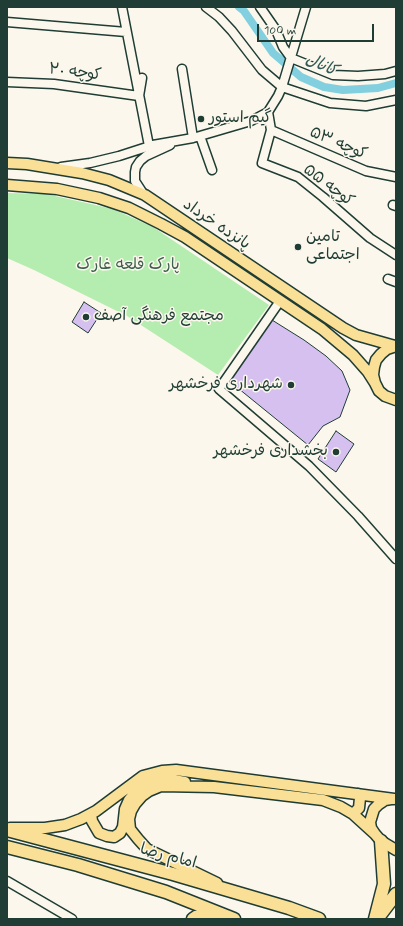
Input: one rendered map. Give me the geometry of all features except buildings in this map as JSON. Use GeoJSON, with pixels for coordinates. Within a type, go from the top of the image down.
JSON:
{"type":"FeatureCollection","features":[{"type":"Feature","properties":{"kind":"highway","name":"امام رضا"},"geometry":{"type":"LineString","coordinates":[[7,829],[237,892],[319,919]]}},
{"type":"Feature","properties":{"kind":"highway"},"geometry":{"type":"LineString","coordinates":[[376,919],[384,884],[378,838]]}},
{"type":"Feature","properties":{"kind":"highway","name":"امام رضا"},"geometry":{"type":"LineString","coordinates":[[7,847],[78,865],[166,892],[230,917]]}},
{"type":"Feature","properties":{"kind":"highway"},"geometry":{"type":"LineString","coordinates":[[376,919],[396,894]]}},
{"type":"Feature","properties":{"kind":"highway"},"geometry":{"type":"LineString","coordinates":[[194,919],[196,917],[210,914],[230,917]]}},
{"type":"Feature","properties":{"kind":"main road","name":"پانزده خرداد"},"geometry":{"type":"LineString","coordinates":[[7,163],[27,164],[82,173],[109,180],[144,195],[343,328],[360,337],[395,346]]}},
{"type":"Feature","properties":{"kind":"main road","name":"پانزده خرداد"},"geometry":{"type":"LineString","coordinates":[[7,185],[57,189],[99,198],[129,208],[185,237],[322,329],[353,355],[368,372],[379,391],[396,400]]}},
{"type":"Feature","properties":{"kind":"main road"},"geometry":{"type":"LineString","coordinates":[[375,383],[373,375],[376,360],[387,349],[395,346]]}},
{"type":"Feature","properties":{"kind":"main road"},"geometry":{"type":"LineString","coordinates":[[7,829],[45,828],[65,825],[91,814],[143,776],[162,771],[176,770],[395,799]]}},
{"type":"Feature","properties":{"kind":"main road"},"geometry":{"type":"LineString","coordinates":[[91,814],[92,820],[99,833],[114,837],[120,833],[123,827],[125,809],[129,800],[141,786],[149,781],[162,778],[214,787],[323,800],[341,807],[353,814],[378,838],[396,850]]}},
{"type":"Feature","properties":{"kind":"main road"},"geometry":{"type":"LineString","coordinates":[[214,787],[161,786],[149,791],[142,796],[131,811],[129,819],[130,829],[147,849],[237,892]]}},
{"type":"Feature","properties":{"kind":"main road"},"geometry":{"type":"LineString","coordinates":[[353,814],[359,808],[360,798],[358,794]]}},
{"type":"Feature","properties":{"kind":"main road"},"geometry":{"type":"LineString","coordinates":[[378,838],[371,828],[370,822],[374,809],[385,800],[395,799]]}},
{"type":"Feature","properties":{"kind":"street"},"geometry":{"type":"LineString","coordinates":[[122,7],[149,146]]}},
{"type":"Feature","properties":{"kind":"street"},"geometry":{"type":"LineString","coordinates":[[206,7],[232,31],[262,70],[283,83],[330,103],[366,106],[396,100]]}},
{"type":"Feature","properties":{"kind":"street"},"geometry":{"type":"LineString","coordinates":[[260,7],[276,30],[291,58],[333,75],[358,76],[385,74],[396,71]]}},
{"type":"Feature","properties":{"kind":"street"},"geometry":{"type":"LineString","coordinates":[[52,169],[90,163],[119,156],[149,146],[197,138],[251,121],[268,112],[278,96],[283,83],[306,7]]}},
{"type":"Feature","properties":{"kind":"street"},"geometry":{"type":"LineString","coordinates":[[7,22],[126,32]]}},
{"type":"Feature","properties":{"kind":"street"},"geometry":{"type":"LineString","coordinates":[[182,69],[197,138],[212,170]]}},
{"type":"Feature","properties":{"kind":"street"},"geometry":{"type":"LineString","coordinates":[[139,96],[142,78]]}},
{"type":"Feature","properties":{"kind":"street","name":"کوچه ۲۰"},"geometry":{"type":"LineString","coordinates":[[7,82],[54,84],[139,96]]}},
{"type":"Feature","properties":{"kind":"street","name":"کوچه ۵۵"},"geometry":{"type":"LineString","coordinates":[[268,112],[271,130],[262,163],[298,178],[323,197],[370,238],[396,254]]}},
{"type":"Feature","properties":{"kind":"street","name":"کوچه ۵۳"},"geometry":{"type":"LineString","coordinates":[[271,130],[366,171],[396,177]]}},
{"type":"Feature","properties":{"kind":"street"},"geometry":{"type":"LineString","coordinates":[[144,195],[136,181],[136,167],[146,156],[178,142]]}},
{"type":"Feature","properties":{"kind":"street"},"geometry":{"type":"LineString","coordinates":[[280,301],[219,389],[308,466],[358,516],[396,559]]}},
{"type":"Feature","properties":{"kind":"street"},"geometry":{"type":"LineString","coordinates":[[7,881],[72,919]]}},
{"type":"Feature","properties":{"kind":"green space","name":"پارک قلعه غارک"},"geometry":{"type":"Polygon","coordinates":[[[7,193],[46,194],[113,209],[153,227],[269,305],[218,375],[127,316],[7,258],[7,193]]]}},
{"type":"Feature","properties":{"kind":"waterway","name":"کانال"},"geometry":{"type":"LineString","coordinates":[[239,7],[244,11],[273,53],[301,77],[324,87],[343,90],[378,88],[396,83]]}},
{"type":"Feature","properties":{"kind":"place","name":"گیم استور"},"geometry":{"type":"Point","coordinates":[201,119]}},
{"type":"Feature","properties":{"kind":"place","name":"تامین اجتماعی"},"geometry":{"type":"Point","coordinates":[298,247]}},
{"type":"Feature","properties":{"kind":"place","name":"مجتمع فرهنگی آصف"},"geometry":{"type":"Point","coordinates":[86,317]}},
{"type":"Feature","properties":{"kind":"place","name":"شهرداری فرخشهر"},"geometry":{"type":"Point","coordinates":[291,385]}},
{"type":"Feature","properties":{"kind":"place","name":"بخشداری فرخشهر"},"geometry":{"type":"Point","coordinates":[336,452]}}]}
